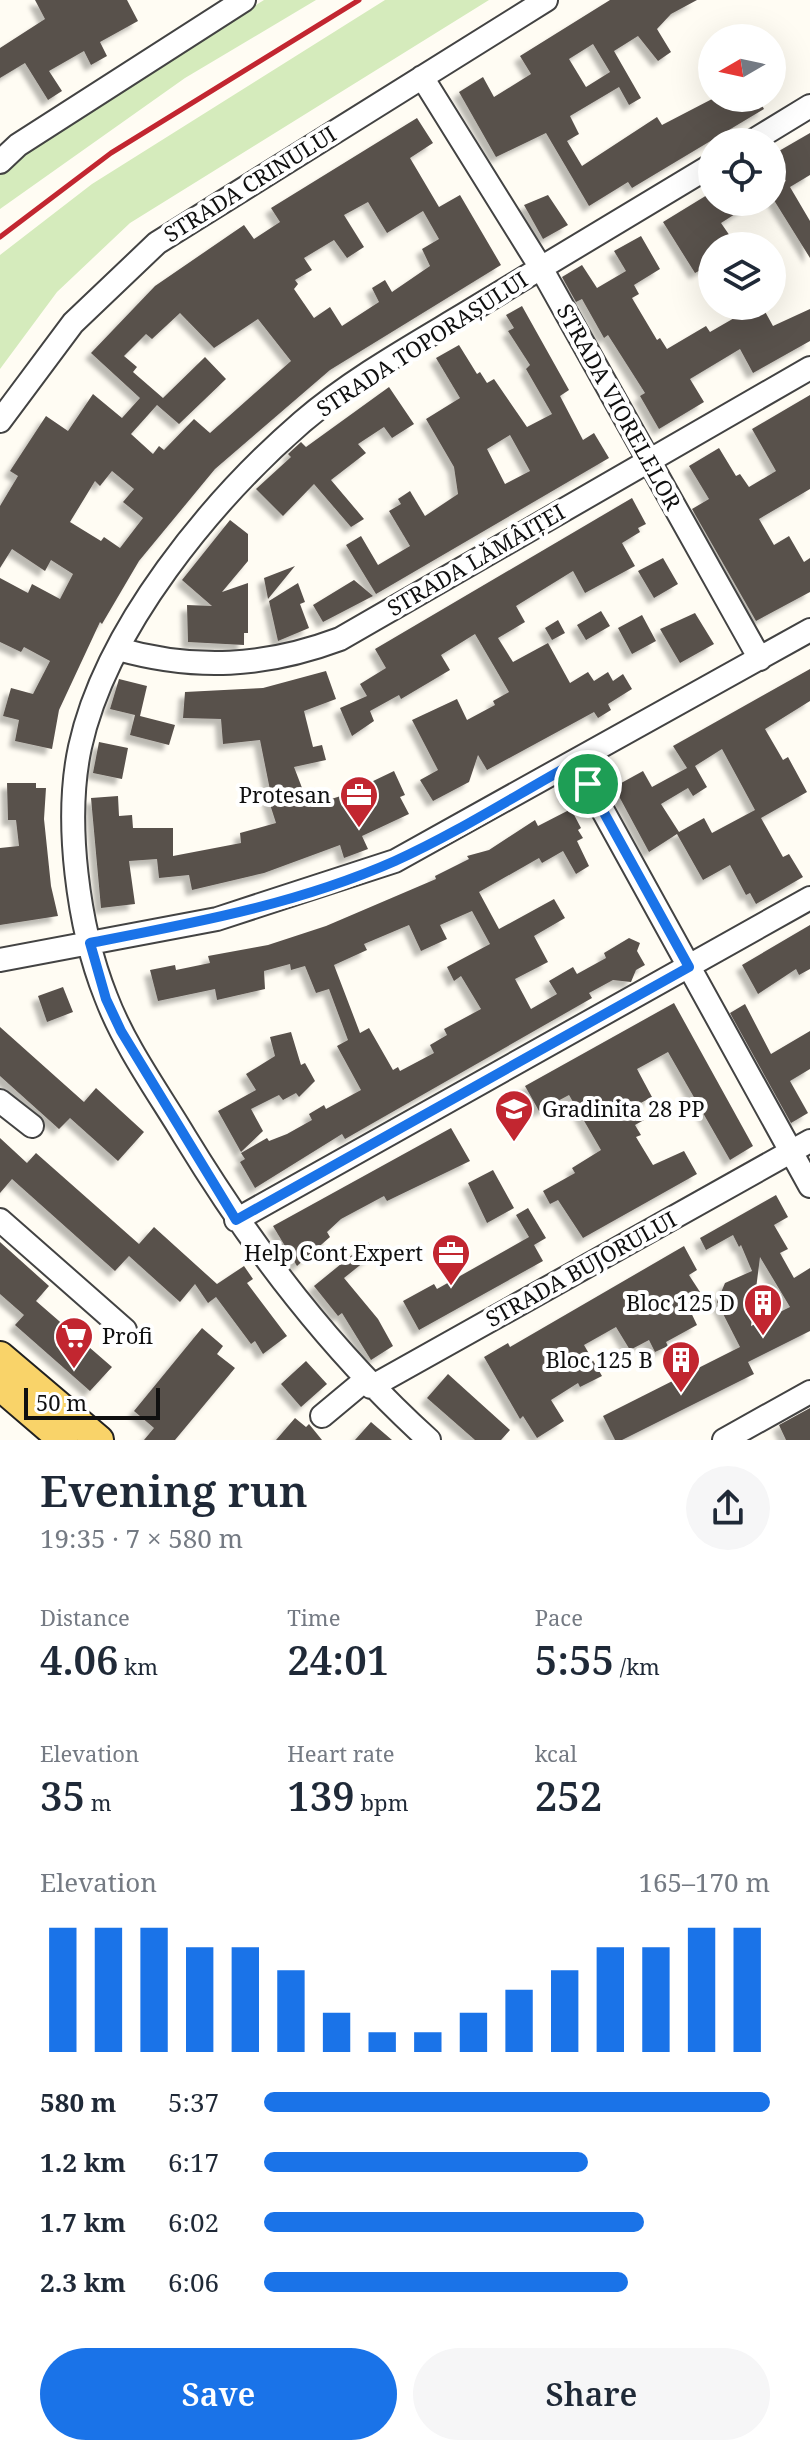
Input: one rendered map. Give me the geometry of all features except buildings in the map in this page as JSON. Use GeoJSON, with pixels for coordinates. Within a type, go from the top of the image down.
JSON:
{"type":"FeatureCollection","features":[{"type":"Feature","properties":{"kind":"main road"},"geometry":{"type":"LineString","coordinates":[[0,1356],[99,1440]]}},
{"type":"Feature","properties":{"kind":"main road"},"geometry":{"type":"LineString","coordinates":[[0,1386],[63,1440]]}},
{"type":"Feature","properties":{"kind":"street"},"geometry":{"type":"LineString","coordinates":[[0,162],[18,145],[244,0]]}},
{"type":"Feature","properties":{"kind":"street","name":"STRADA CRINULUI"},"geometry":{"type":"LineString","coordinates":[[0,421],[73,323],[157,243],[546,0]]}},
{"type":"Feature","properties":{"kind":"street","name":"STRADA VIORELELOR"},"geometry":{"type":"LineString","coordinates":[[422,77],[541,268],[760,659]]}},
{"type":"Feature","properties":{"kind":"street"},"geometry":{"type":"LineString","coordinates":[[774,128],[810,106]]}},
{"type":"Feature","properties":{"kind":"street","name":"STRADA TOPORAȘULUI"},"geometry":{"type":"LineString","coordinates":[[421,1437],[367,1384],[236,1220],[121,1031],[106,999],[90,943],[76,850],[75,777],[87,720],[118,649],[164,576],[211,515],[305,419],[411,347],[698,173]]}},
{"type":"Feature","properties":{"kind":"street","name":"STRADA LĂMÂIȚEI"},"geometry":{"type":"LineString","coordinates":[[118,649],[175,662],[223,665],[300,654],[340,639],[810,368]]}},
{"type":"Feature","properties":{"kind":"street"},"geometry":{"type":"LineString","coordinates":[[0,960],[217,919],[272,904],[395,861],[810,630]]}},
{"type":"Feature","properties":{"kind":"street"},"geometry":{"type":"LineString","coordinates":[[576,762],[689,967],[801,1146],[810,1186]]}},
{"type":"Feature","properties":{"kind":"street"},"geometry":{"type":"LineString","coordinates":[[236,1220],[810,898]]}},
{"type":"Feature","properties":{"kind":"street"},"geometry":{"type":"LineString","coordinates":[[0,1101],[32,1126]]}},
{"type":"Feature","properties":{"kind":"street","name":"STRADA BUJORULUI"},"geometry":{"type":"LineString","coordinates":[[322,1416],[367,1384],[801,1146]]}},
{"type":"Feature","properties":{"kind":"street"},"geometry":{"type":"LineString","coordinates":[[0,1220],[125,1330]]}},
{"type":"Feature","properties":{"kind":"street"},"geometry":{"type":"LineString","coordinates":[[730,1439],[810,1392]]}},
{"type":"Feature","properties":{"kind":"green space"},"geometry":{"type":"Polygon","coordinates":[[[264,0],[316,0],[185,78],[0,209],[0,166],[264,0]]]}},
{"type":"Feature","properties":{"kind":"green space"},"geometry":{"type":"Polygon","coordinates":[[[385,0],[489,0],[130,223],[57,292],[0,369],[0,255],[92,184],[385,0]]]}},
{"type":"Feature","properties":{"kind":"railway"},"geometry":{"type":"LineString","coordinates":[[0,237],[111,153],[359,0]]}},
{"type":"Feature","properties":{"kind":"place","name":"Protesan"},"geometry":{"type":"Point","coordinates":[359,829]}},
{"type":"Feature","properties":{"kind":"place","name":"Gradinita 28 PP"},"geometry":{"type":"Point","coordinates":[514,1143]}},
{"type":"Feature","properties":{"kind":"place","name":"Help Cont Expert"},"geometry":{"type":"Point","coordinates":[451,1287]}},
{"type":"Feature","properties":{"kind":"place","name":"Bloc 125 D"},"geometry":{"type":"Point","coordinates":[763,1337]}},
{"type":"Feature","properties":{"kind":"place","name":"Profi"},"geometry":{"type":"Point","coordinates":[74,1370]}},
{"type":"Feature","properties":{"kind":"place","name":"Bloc 125 B"},"geometry":{"type":"Point","coordinates":[681,1394]}},
{"type":"Feature","properties":{"kind":"route"},"geometry":{"type":"LineString","coordinates":[[576,762],[588,784],[689,967],[236,1220],[121,1031],[106,999],[90,943],[217,919],[272,904],[395,861],[576,762]]}}]}
